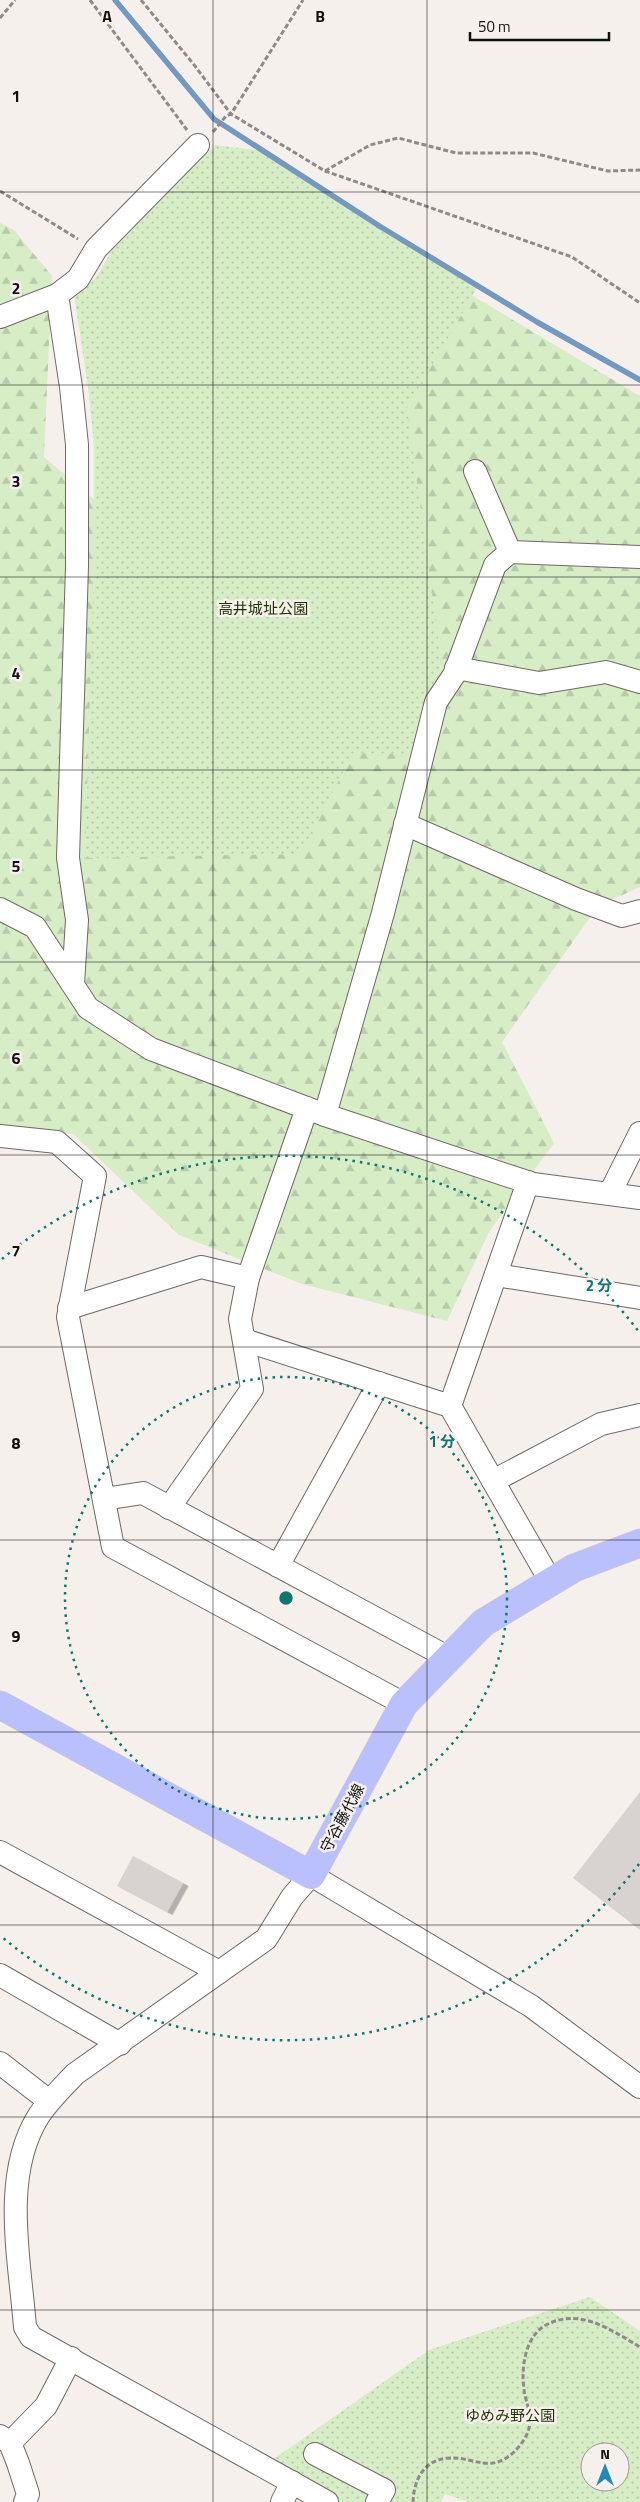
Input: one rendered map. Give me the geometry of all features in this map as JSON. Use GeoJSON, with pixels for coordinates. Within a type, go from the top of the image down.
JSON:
{"type":"FeatureCollection","features":[{"type":"Feature","properties":{"kind":"main road","name":"守谷藤代線"},"geometry":{"type":"LineString","coordinates":[[311,1875],[404,1704],[483,1623],[574,1568],[640,1543]]}},
{"type":"Feature","properties":{"kind":"main road"},"geometry":{"type":"LineString","coordinates":[[0,1705],[311,1875]]}},
{"type":"Feature","properties":{"kind":"street"},"geometry":{"type":"LineString","coordinates":[[0,317],[57,295],[78,279],[96,250],[204,140]]}},
{"type":"Feature","properties":{"kind":"street"},"geometry":{"type":"LineString","coordinates":[[57,295],[72,387],[77,445],[77,566],[68,858],[77,920],[73,984]]}},
{"type":"Feature","properties":{"kind":"street"},"geometry":{"type":"LineString","coordinates":[[475,471],[510,552]]}},
{"type":"Feature","properties":{"kind":"street"},"geometry":{"type":"LineString","coordinates":[[170,1508],[252,1389],[240,1319],[248,1278],[316,1111],[382,913],[436,702],[456,668],[495,565],[510,552],[640,557]]}},
{"type":"Feature","properties":{"kind":"street"},"geometry":{"type":"LineString","coordinates":[[456,668],[539,684],[606,672],[640,682]]}},
{"type":"Feature","properties":{"kind":"street"},"geometry":{"type":"LineString","coordinates":[[405,824],[576,899],[622,916],[640,911]]}},
{"type":"Feature","properties":{"kind":"street"},"geometry":{"type":"LineString","coordinates":[[0,909],[34,927],[88,1008],[151,1049],[316,1111],[528,1182],[640,1198]]}},
{"type":"Feature","properties":{"kind":"street"},"geometry":{"type":"LineString","coordinates":[[610,1193],[640,1133]]}},
{"type":"Feature","properties":{"kind":"street"},"geometry":{"type":"LineString","coordinates":[[0,1136],[57,1142],[95,1176],[68,1318],[113,1547],[404,1704]]}},
{"type":"Feature","properties":{"kind":"street"},"geometry":{"type":"LineString","coordinates":[[450,1406],[528,1182]]}},
{"type":"Feature","properties":{"kind":"street"},"geometry":{"type":"LineString","coordinates":[[70,1308],[201,1267],[248,1278]]}},
{"type":"Feature","properties":{"kind":"street"},"geometry":{"type":"LineString","coordinates":[[496,1276],[640,1298]]}},
{"type":"Feature","properties":{"kind":"street"},"geometry":{"type":"LineString","coordinates":[[244,1340],[450,1406],[551,1582]]}},
{"type":"Feature","properties":{"kind":"street"},"geometry":{"type":"LineString","coordinates":[[278,1566],[379,1383]]}},
{"type":"Feature","properties":{"kind":"street"},"geometry":{"type":"LineString","coordinates":[[493,1481],[601,1424],[640,1415]]}},
{"type":"Feature","properties":{"kind":"street"},"geometry":{"type":"LineString","coordinates":[[104,1499],[143,1493],[449,1658]]}},
{"type":"Feature","properties":{"kind":"street"},"geometry":{"type":"LineString","coordinates":[[0,1852],[219,1972]]}},
{"type":"Feature","properties":{"kind":"street"},"geometry":{"type":"LineString","coordinates":[[377,2502],[384,2490],[320,2457],[303,2495],[71,2358],[30,2337],[24,2327],[16,2213],[16,2181],[23,2152],[37,2119],[49,2101],[75,2074],[266,1939],[292,1898],[311,1875],[532,2006],[640,2088]]}},
{"type":"Feature","properties":{"kind":"street"},"geometry":{"type":"LineString","coordinates":[[0,1975],[120,2044]]}},
{"type":"Feature","properties":{"kind":"street"},"geometry":{"type":"LineString","coordinates":[[0,2063],[49,2101]]}},
{"type":"Feature","properties":{"kind":"street"},"geometry":{"type":"LineString","coordinates":[[25,2502],[28,2494],[5,2440],[46,2406],[71,2358]]}},
{"type":"Feature","properties":{"kind":"path"},"geometry":{"type":"LineString","coordinates":[[0,18],[15,0]]}},
{"type":"Feature","properties":{"kind":"path"},"geometry":{"type":"LineString","coordinates":[[90,0],[204,140],[226,116],[231,114],[303,0]]}},
{"type":"Feature","properties":{"kind":"path"},"geometry":{"type":"LineString","coordinates":[[141,0],[231,114],[325,171],[572,256],[640,303]]}},
{"type":"Feature","properties":{"kind":"path"},"geometry":{"type":"LineString","coordinates":[[325,171],[370,145],[398,138],[448,152],[534,153],[608,171],[640,170]]}},
{"type":"Feature","properties":{"kind":"path"},"geometry":{"type":"LineString","coordinates":[[0,191],[96,250]]}},
{"type":"Feature","properties":{"kind":"path"},"geometry":{"type":"LineString","coordinates":[[414,2502],[414,2491],[421,2470],[432,2463],[449,2458],[479,2464],[498,2462],[514,2452],[526,2436],[530,2422],[524,2387],[524,2372],[530,2341],[542,2327],[558,2319],[572,2318],[591,2321],[640,2347]]}},
{"type":"Feature","properties":{"kind":"green space","name":"高井城址公園"},"geometry":{"type":"Polygon","coordinates":[[[215,145],[265,151],[477,288],[407,408],[444,682],[424,754],[353,753],[300,854],[85,858],[94,566],[94,445],[88,387],[74,295],[95,279],[113,249],[215,145]]]}},
{"type":"Feature","properties":{"kind":"green space"},"geometry":{"type":"Polygon","coordinates":[[[0,223],[14,230],[52,276],[44,457],[137,536],[378,239],[640,396],[640,887],[598,906],[502,1042],[554,1143],[489,1232],[447,1321],[302,1284],[179,1235],[73,1134],[0,1128],[0,223]]]}},
{"type":"Feature","properties":{"kind":"green space","name":"ゆめみ野公園"},"geometry":{"type":"Polygon","coordinates":[[[590,2297],[640,2331],[640,2502],[468,2502],[445,2494],[441,2502],[327,2502],[264,2466],[429,2350],[590,2297]]]}},
{"type":"Feature","properties":{"kind":"building"},"geometry":{"type":"Polygon","coordinates":[[[640,1792],[640,1930],[573,1878],[640,1792]]]}},
{"type":"Feature","properties":{"kind":"building"},"geometry":{"type":"Polygon","coordinates":[[[133,1856],[183,1883],[167,1912],[117,1886],[133,1856]]]}},
{"type":"Feature","properties":{"kind":"waterway"},"geometry":{"type":"LineString","coordinates":[[115,0],[214,119],[381,227],[537,322],[640,380]]}}]}
